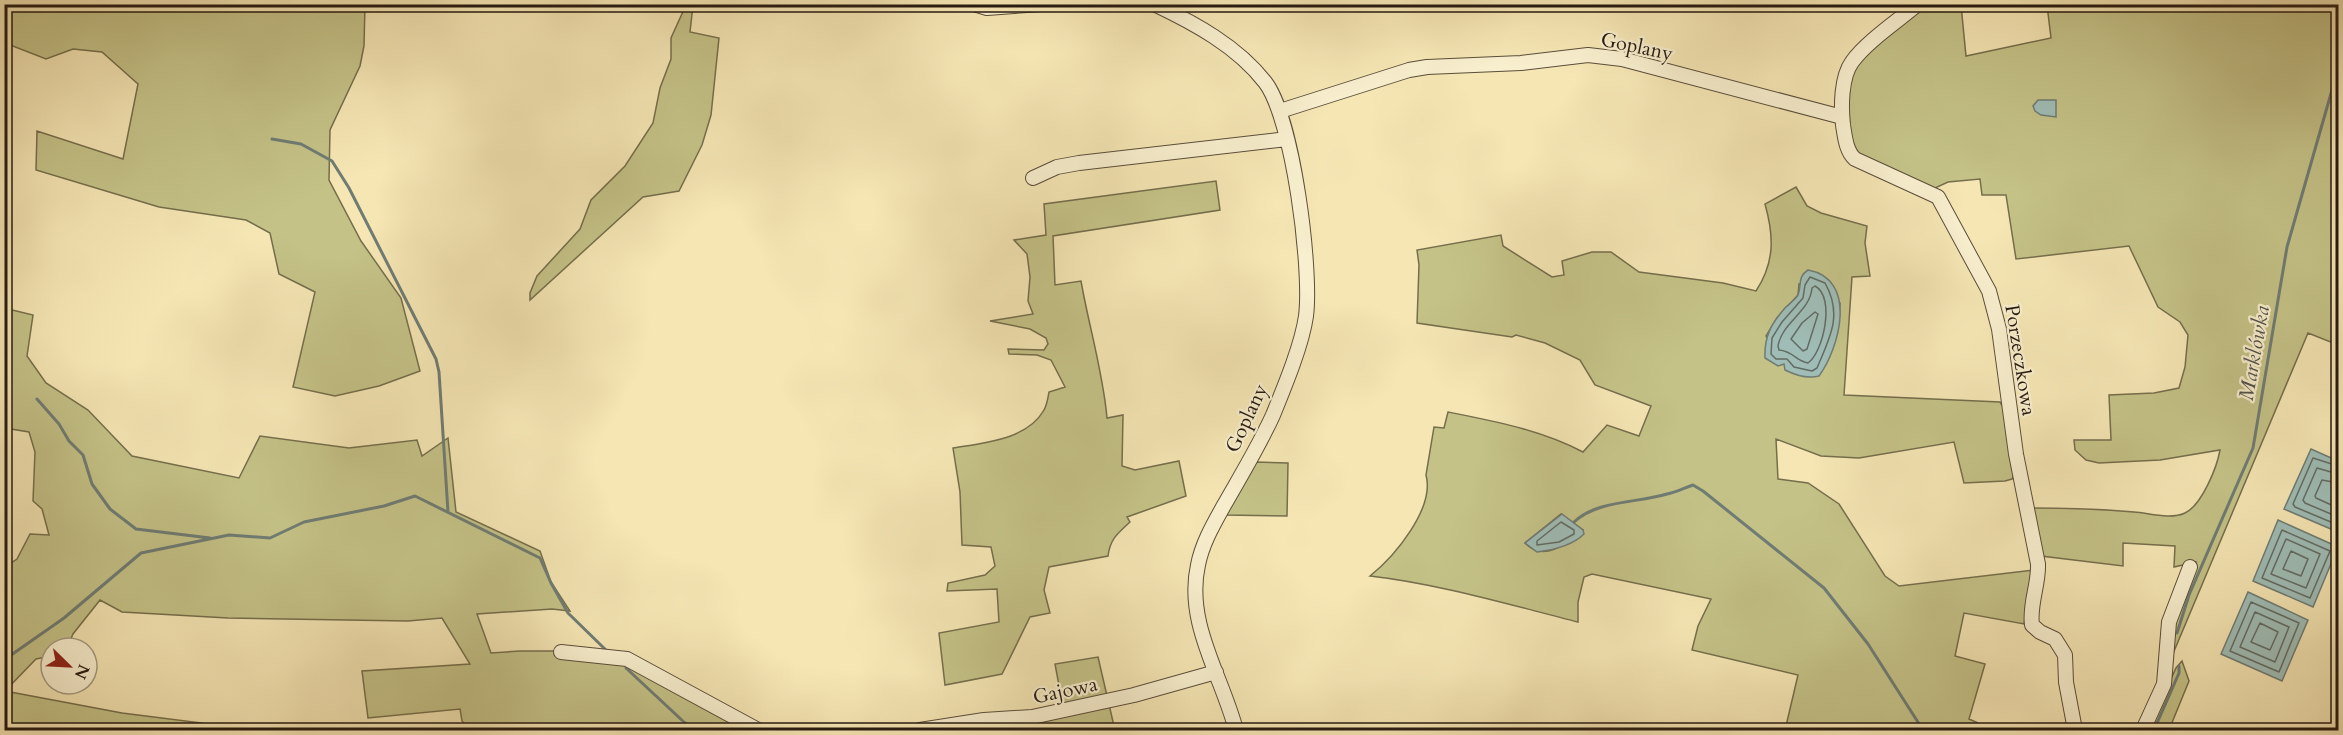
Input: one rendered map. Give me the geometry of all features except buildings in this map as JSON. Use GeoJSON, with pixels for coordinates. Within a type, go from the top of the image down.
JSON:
{"type":"FeatureCollection","features":[{"type":"Feature","properties":{"kind":"street"},"geometry":{"type":"LineString","coordinates":[[974,4],[987,8],[1041,4]]}},
{"type":"Feature","properties":{"kind":"street","name":"Goplany"},"geometry":{"type":"LineString","coordinates":[[1154,4],[1202,30],[1249,65],[1266,83],[1280,111],[1300,218],[1306,292],[1302,334],[1273,413],[1216,521],[1198,565],[1197,607],[1202,636],[1236,730]]}},
{"type":"Feature","properties":{"kind":"street","name":"Porzeczkowa"},"geometry":{"type":"LineString","coordinates":[[1918,4],[1851,63],[1844,85],[1842,117],[1848,151],[1862,163],[1938,197],[1989,291],[1999,328],[2014,443],[2038,564],[2039,578],[2031,618],[2032,625],[2040,632],[2055,639],[2065,655],[2066,682],[2076,730]]}},
{"type":"Feature","properties":{"kind":"street","name":"Goplany"},"geometry":{"type":"LineString","coordinates":[[1280,111],[1409,70],[1427,67],[1512,64],[1595,55],[1623,59],[1842,117]]}},
{"type":"Feature","properties":{"kind":"street"},"geometry":{"type":"LineString","coordinates":[[1033,178],[1058,167],[1079,163],[1287,139]]}},
{"type":"Feature","properties":{"kind":"street"},"geometry":{"type":"LineString","coordinates":[[2143,730],[2164,684],[2169,622],[2190,567]]}},
{"type":"Feature","properties":{"kind":"street"},"geometry":{"type":"LineString","coordinates":[[561,652],[627,659],[758,730]]}},
{"type":"Feature","properties":{"kind":"street","name":"Gajowa"},"geometry":{"type":"LineString","coordinates":[[920,730],[984,720],[1032,717],[1134,695],[1216,672]]}},
{"type":"Feature","properties":{"kind":"shaded area"},"geometry":{"type":"Polygon","coordinates":[[[2117,4],[2128,7],[2145,4],[2338,5],[2338,243],[2333,249],[2334,257],[2338,261],[2338,345],[2308,333],[2172,656],[2174,616],[2196,562],[2174,567],[2175,546],[2123,543],[2123,566],[2041,556],[2031,508],[2108,510],[2160,516],[2179,515],[2191,509],[2203,494],[2216,466],[2220,450],[2160,460],[2099,463],[2086,460],[2075,450],[2074,440],[2111,440],[2109,395],[2154,393],[2179,388],[2185,367],[2188,335],[2180,322],[2158,307],[2129,246],[2016,259],[2006,195],[1982,195],[1980,179],[1948,182],[1933,189],[1880,167],[1861,157],[1855,151],[1851,144],[1847,123],[1848,87],[1852,70],[1856,64],[1912,14],[1928,5],[1961,5],[1966,56],[2051,38],[2047,5],[2117,4]]]}},
{"type":"Feature","properties":{"kind":"shaded area"},"geometry":{"type":"Polygon","coordinates":[[[4,5],[365,5],[364,46],[360,66],[330,130],[329,180],[361,241],[401,298],[420,371],[379,386],[335,396],[293,387],[315,292],[279,274],[270,233],[246,220],[159,207],[36,170],[37,131],[123,159],[138,84],[102,52],[73,49],[46,59],[5,43],[4,5]]]}},
{"type":"Feature","properties":{"kind":"shaded area"},"geometry":{"type":"Polygon","coordinates":[[[686,5],[693,5],[690,32],[719,38],[711,115],[702,145],[679,191],[643,197],[530,300],[530,293],[537,276],[580,229],[591,200],[625,166],[653,123],[660,88],[671,59],[671,38],[686,5]]]}},
{"type":"Feature","properties":{"kind":"shaded area"},"geometry":{"type":"Polygon","coordinates":[[[1216,181],[1220,210],[1053,236],[1055,285],[1081,281],[1107,418],[1123,415],[1122,466],[1135,470],[1179,461],[1186,496],[1127,517],[1130,522],[1118,533],[1108,556],[1049,567],[1044,590],[1050,613],[1030,617],[1002,674],[945,685],[939,633],[999,622],[997,589],[947,591],[948,583],[985,575],[995,566],[991,547],[962,545],[960,492],[953,448],[990,442],[1016,434],[1027,428],[1044,410],[1049,392],[1065,387],[1051,360],[1037,355],[1009,354],[1008,349],[1044,350],[1048,344],[1046,338],[1030,329],[990,321],[1033,314],[1028,301],[1030,277],[1027,254],[1014,240],[1046,235],[1044,204],[1216,181]]]}},
{"type":"Feature","properties":{"kind":"shaded area"},"geometry":{"type":"Polygon","coordinates":[[[1796,187],[1807,206],[1821,213],[1867,226],[1865,243],[1870,276],[1852,277],[1844,395],[2000,402],[2005,410],[2016,471],[2012,479],[2005,481],[1964,483],[1954,442],[1859,458],[1821,456],[1776,439],[1778,479],[1808,483],[1839,504],[1885,576],[1899,586],[2035,570],[2024,624],[1964,613],[1955,656],[1985,664],[1969,719],[1978,723],[1977,730],[1807,730],[1786,726],[1798,675],[1692,650],[1698,626],[1711,599],[1592,574],[1584,577],[1578,602],[1578,622],[1449,590],[1370,576],[1401,544],[1419,516],[1425,502],[1426,475],[1434,427],[1444,428],[1448,412],[1534,432],[1583,452],[1607,425],[1639,436],[1651,406],[1595,385],[1580,360],[1545,343],[1516,335],[1512,337],[1417,323],[1419,265],[1417,250],[1501,235],[1503,246],[1552,277],[1564,275],[1562,261],[1592,252],[1611,252],[1639,272],[1723,283],[1756,291],[1770,259],[1770,227],[1765,204],[1796,187]],[[1799,284],[1798,295],[1777,318],[1766,336],[1782,363],[1838,328],[1840,303],[1799,284]],[[1561,514],[1525,543],[1532,549],[1547,551],[1563,545],[1583,530],[1561,514]]]}},
{"type":"Feature","properties":{"kind":"shaded area"},"geometry":{"type":"Polygon","coordinates":[[[4,308],[33,315],[27,356],[46,383],[88,410],[132,456],[239,478],[260,436],[349,448],[417,440],[422,456],[448,438],[456,512],[540,551],[551,582],[570,611],[552,609],[477,614],[491,653],[600,651],[632,654],[751,730],[470,730],[462,721],[460,709],[368,718],[362,671],[470,664],[442,618],[408,621],[228,618],[122,612],[100,600],[72,636],[39,636],[39,658],[5,691],[5,567],[17,559],[30,534],[49,535],[42,509],[33,501],[35,452],[29,432],[5,428],[4,308]]]}},
{"type":"Feature","properties":{"kind":"shaded area"},"geometry":{"type":"Polygon","coordinates":[[[1254,462],[1288,463],[1287,516],[1224,515],[1254,462]]]}},
{"type":"Feature","properties":{"kind":"shaded area"},"geometry":{"type":"Polygon","coordinates":[[[1098,657],[1114,726],[1091,730],[965,730],[967,724],[1064,712],[1055,664],[1098,657]]]}},
{"type":"Feature","properties":{"kind":"shaded area"},"geometry":{"type":"Polygon","coordinates":[[[2182,661],[2189,681],[2169,730],[2148,730],[2176,668],[2182,661]]]}},
{"type":"Feature","properties":{"kind":"shaded area"},"geometry":{"type":"Polygon","coordinates":[[[5,691],[122,713],[202,723],[199,730],[5,730],[5,691]]]}},
{"type":"Feature","properties":{"kind":"water"},"geometry":{"type":"Polygon","coordinates":[[[2038,100],[2056,100],[2056,117],[2041,115],[2035,111],[2033,106],[2038,100]]]}},
{"type":"Feature","properties":{"kind":"water"},"geometry":{"type":"Polygon","coordinates":[[[1808,270],[1824,276],[1834,286],[1839,300],[1840,316],[1838,332],[1827,363],[1819,376],[1810,377],[1789,372],[1785,370],[1784,364],[1778,366],[1765,358],[1769,331],[1780,314],[1797,297],[1801,278],[1808,270]]]}},
{"type":"Feature","properties":{"kind":"water"},"geometry":{"type":"Polygon","coordinates":[[[2311,449],[2338,461],[2338,532],[2284,509],[2311,449]]]}},
{"type":"Feature","properties":{"kind":"water"},"geometry":{"type":"Polygon","coordinates":[[[1562,514],[1583,530],[1584,534],[1556,549],[1537,552],[1525,543],[1562,514]]]}},
{"type":"Feature","properties":{"kind":"water"},"geometry":{"type":"Polygon","coordinates":[[[2278,520],[2338,547],[2313,607],[2253,581],[2278,520]]]}},
{"type":"Feature","properties":{"kind":"water"},"geometry":{"type":"Polygon","coordinates":[[[2248,592],[2308,620],[2282,681],[2221,654],[2248,592]]]}},
{"type":"Feature","properties":{"kind":"waterway","name":"Marklówka"},"geometry":{"type":"LineString","coordinates":[[2177,633],[2189,595],[2253,448],[2287,247],[2338,69]]}},
{"type":"Feature","properties":{"kind":"waterway"},"geometry":{"type":"LineString","coordinates":[[272,139],[301,144],[332,161],[349,188],[436,359],[439,372],[448,512]]}},
{"type":"Feature","properties":{"kind":"waterway"},"geometry":{"type":"LineString","coordinates":[[37,399],[59,424],[69,441],[83,455],[92,484],[110,509],[136,529],[210,538]]}},
{"type":"Feature","properties":{"kind":"waterway"},"geometry":{"type":"LineString","coordinates":[[1574,522],[1583,515],[1606,506],[1656,497],[1693,485],[1824,588],[1868,644],[1923,730]]}},
{"type":"Feature","properties":{"kind":"waterway"},"geometry":{"type":"LineString","coordinates":[[4,660],[64,618],[141,553],[229,535],[270,538],[304,522],[384,506],[415,496],[540,558],[568,613],[609,653]]}},
{"type":"Feature","properties":{"kind":"waterway","name":"Marklówka"},"geometry":{"type":"LineString","coordinates":[[2154,730],[2179,673],[2179,666]]}},
{"type":"Feature","properties":{"kind":"waterway"},"geometry":{"type":"LineString","coordinates":[[626,668],[685,723],[697,730]]}}]}
